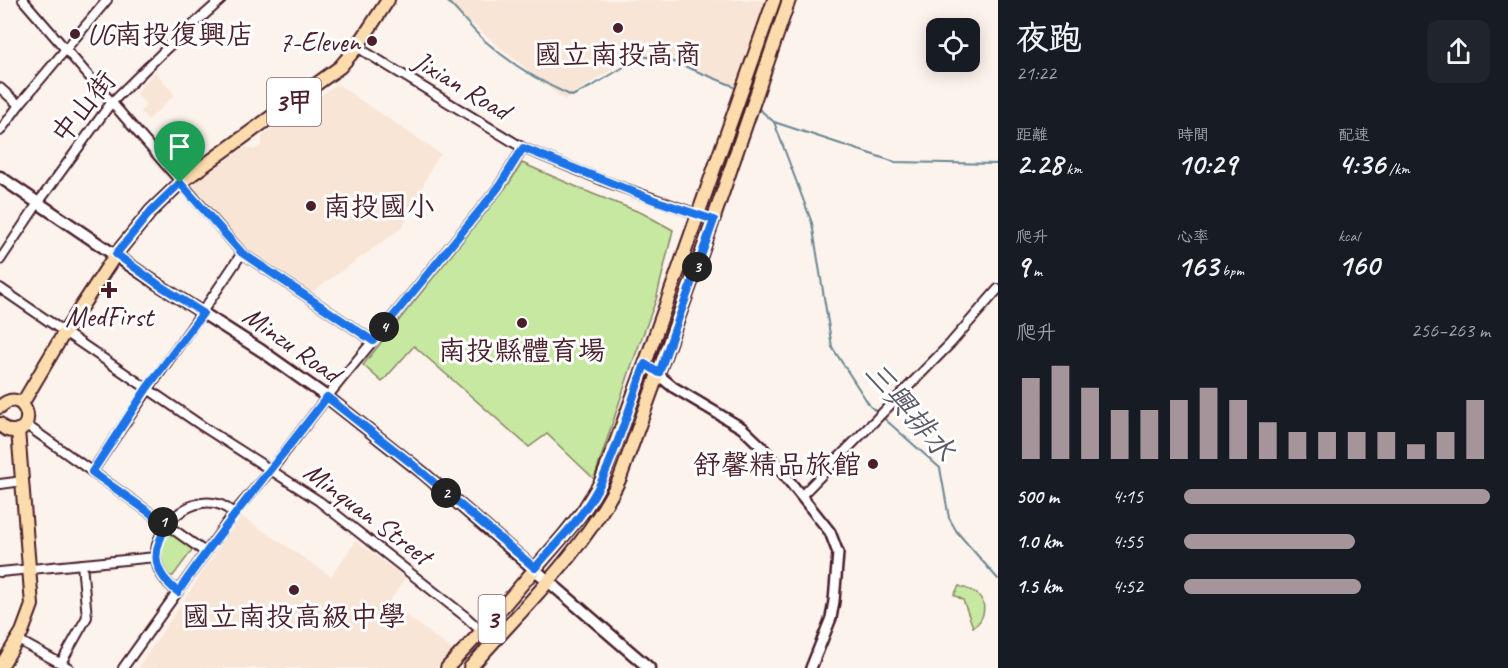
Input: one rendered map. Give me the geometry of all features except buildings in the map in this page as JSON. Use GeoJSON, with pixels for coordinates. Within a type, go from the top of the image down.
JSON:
{"type":"FeatureCollection","features":[{"type":"Feature","properties":{"kind":"main road","name":"3甲"},"geometry":{"type":"LineString","coordinates":[[22,404],[64,333],[116,254],[151,211],[180,183],[320,83],[349,58],[387,0]]}},
{"type":"Feature","properties":{"kind":"main road","name":"3"},"geometry":{"type":"LineString","coordinates":[[447,668],[482,632],[583,511],[601,482],[774,0]]}},
{"type":"Feature","properties":{"kind":"main road","name":"3"},"geometry":{"type":"LineString","coordinates":[[470,668],[589,530],[609,501],[620,478],[714,220],[789,0]]}},
{"type":"Feature","properties":{"kind":"main road","name":"Minzu Road"},"geometry":{"type":"LineString","coordinates":[[0,177],[159,285],[262,351],[327,397],[411,463],[649,668]]}},
{"type":"Feature","properties":{"kind":"main road"},"geometry":{"type":"LineString","coordinates":[[0,407],[11,401],[22,404],[27,415],[22,427],[23,481],[32,605],[18,640],[0,668]]}},
{"type":"Feature","properties":{"kind":"main road"},"geometry":{"type":"LineString","coordinates":[[0,424],[7,430],[22,427]]}},
{"type":"Feature","properties":{"kind":"street"},"geometry":{"type":"LineString","coordinates":[[0,131],[64,49],[106,0]]}},
{"type":"Feature","properties":{"kind":"street","name":"中山街"},"geometry":{"type":"LineString","coordinates":[[0,260],[38,203],[111,103],[167,48],[221,0]]}},
{"type":"Feature","properties":{"kind":"street"},"geometry":{"type":"LineString","coordinates":[[27,2],[64,49],[242,253],[373,341]]}},
{"type":"Feature","properties":{"kind":"street","name":"Jixian Road"},"geometry":{"type":"LineString","coordinates":[[357,47],[523,148],[614,185],[714,220]]}},
{"type":"Feature","properties":{"kind":"street"},"geometry":{"type":"LineString","coordinates":[[0,88],[19,105]]}},
{"type":"Feature","properties":{"kind":"street"},"geometry":{"type":"LineString","coordinates":[[123,668],[234,513],[271,471],[327,397],[498,188],[523,148]]}},
{"type":"Feature","properties":{"kind":"street"},"geometry":{"type":"LineString","coordinates":[[92,472],[147,388],[203,313],[242,253]]}},
{"type":"Feature","properties":{"kind":"street","name":"Minquan Street"},"geometry":{"type":"LineString","coordinates":[[0,288],[64,333],[329,508],[466,616],[494,642]]}},
{"type":"Feature","properties":{"kind":"street"},"geometry":{"type":"LineString","coordinates":[[802,495],[950,344],[998,289]]}},
{"type":"Feature","properties":{"kind":"street"},"geometry":{"type":"LineString","coordinates":[[645,364],[659,373],[673,387],[742,428],[762,447],[830,532],[838,553],[833,610],[811,668]]}},
{"type":"Feature","properties":{"kind":"street"},"geometry":{"type":"LineString","coordinates":[[22,427],[92,472],[205,552]]}},
{"type":"Feature","properties":{"kind":"street"},"geometry":{"type":"LineString","coordinates":[[0,484],[23,481]]}},
{"type":"Feature","properties":{"kind":"street"},"geometry":{"type":"LineString","coordinates":[[178,592],[162,577],[156,557],[156,546],[167,525],[179,512],[199,503],[218,504],[234,513]]}},
{"type":"Feature","properties":{"kind":"street"},"geometry":{"type":"LineString","coordinates":[[0,572],[156,557]]}},
{"type":"Feature","properties":{"kind":"street"},"geometry":{"type":"LineString","coordinates":[[61,663],[87,617],[82,564]]}},
{"type":"Feature","properties":{"kind":"street"},"geometry":{"type":"LineString","coordinates":[[18,640],[69,668]]}},
{"type":"Feature","properties":{"kind":"shaded area","name":"國立南投高商"},"geometry":{"type":"Polygon","coordinates":[[[443,0],[768,0],[737,89],[672,57],[634,55],[564,100],[443,0]]]}},
{"type":"Feature","properties":{"kind":"shaded area"},"geometry":{"type":"Polygon","coordinates":[[[155,72],[175,95],[148,120],[141,112],[146,105],[136,93],[155,72]]]}},
{"type":"Feature","properties":{"kind":"shaded area","name":"南投國小"},"geometry":{"type":"Polygon","coordinates":[[[337,84],[441,154],[433,165],[402,228],[312,292],[244,246],[190,185],[246,147],[254,150],[262,145],[262,136],[337,84]]]}},
{"type":"Feature","properties":{"kind":"shaded area","name":"國立南投高級中學"},"geometry":{"type":"Polygon","coordinates":[[[238,514],[331,576],[356,541],[405,578],[389,602],[452,650],[436,668],[138,668],[217,551],[238,514]]]}},
{"type":"Feature","properties":{"kind":"green space","name":"南投縣體育場"},"geometry":{"type":"Polygon","coordinates":[[[522,163],[642,213],[673,230],[656,300],[594,479],[547,434],[529,447],[414,346],[382,382],[363,365],[510,182],[522,163]]]}},
{"type":"Feature","properties":{"kind":"green space"},"geometry":{"type":"Polygon","coordinates":[[[168,530],[193,549],[173,576],[167,576],[162,571],[158,559],[159,547],[168,530]]]}},
{"type":"Feature","properties":{"kind":"green space"},"geometry":{"type":"Polygon","coordinates":[[[959,586],[975,593],[983,602],[982,616],[973,627],[963,600],[954,595],[959,586]]]}},
{"type":"Feature","properties":{"kind":"waterway"},"geometry":{"type":"LineString","coordinates":[[446,0],[480,36],[505,57],[537,79],[572,96],[642,56],[674,62],[731,85],[737,90]]}},
{"type":"Feature","properties":{"kind":"waterway"},"geometry":{"type":"LineString","coordinates":[[758,108],[774,122],[895,162],[998,164]]}},
{"type":"Feature","properties":{"kind":"waterway","name":"三興排水"},"geometry":{"type":"LineString","coordinates":[[774,122],[812,223],[832,347],[870,406],[940,468],[949,518],[957,532],[998,579]]}},
{"type":"Feature","properties":{"kind":"place","name":"國立南投高商"},"geometry":{"type":"Point","coordinates":[618,28]}},
{"type":"Feature","properties":{"kind":"place","name":"UG南投復興店"},"geometry":{"type":"Point","coordinates":[75,34]}},
{"type":"Feature","properties":{"kind":"place","name":"7-Eleven"},"geometry":{"type":"Point","coordinates":[372,41]}},
{"type":"Feature","properties":{"kind":"place","name":"南投國小"},"geometry":{"type":"Point","coordinates":[311,206]}},
{"type":"Feature","properties":{"kind":"place","name":"MedFirst"},"geometry":{"type":"Point","coordinates":[109,290]}},
{"type":"Feature","properties":{"kind":"place","name":"南投縣體育場"},"geometry":{"type":"Point","coordinates":[522,323]}},
{"type":"Feature","properties":{"kind":"place","name":"舒馨精品旅館"},"geometry":{"type":"Point","coordinates":[873,464]}},
{"type":"Feature","properties":{"kind":"place","name":"國立南投高級中學"},"geometry":{"type":"Point","coordinates":[294,590]}},
{"type":"Feature","properties":{"kind":"route"},"geometry":{"type":"LineString","coordinates":[[523,148],[595,178],[714,220],[659,373],[645,364],[601,482],[583,511],[535,568],[411,463],[327,397],[275,465],[234,513],[178,592],[162,577],[156,557],[156,546],[167,525],[92,472],[147,388],[203,313],[116,254],[151,211],[180,183],[242,253],[254,263],[373,341],[498,188],[523,148]]}}]}
